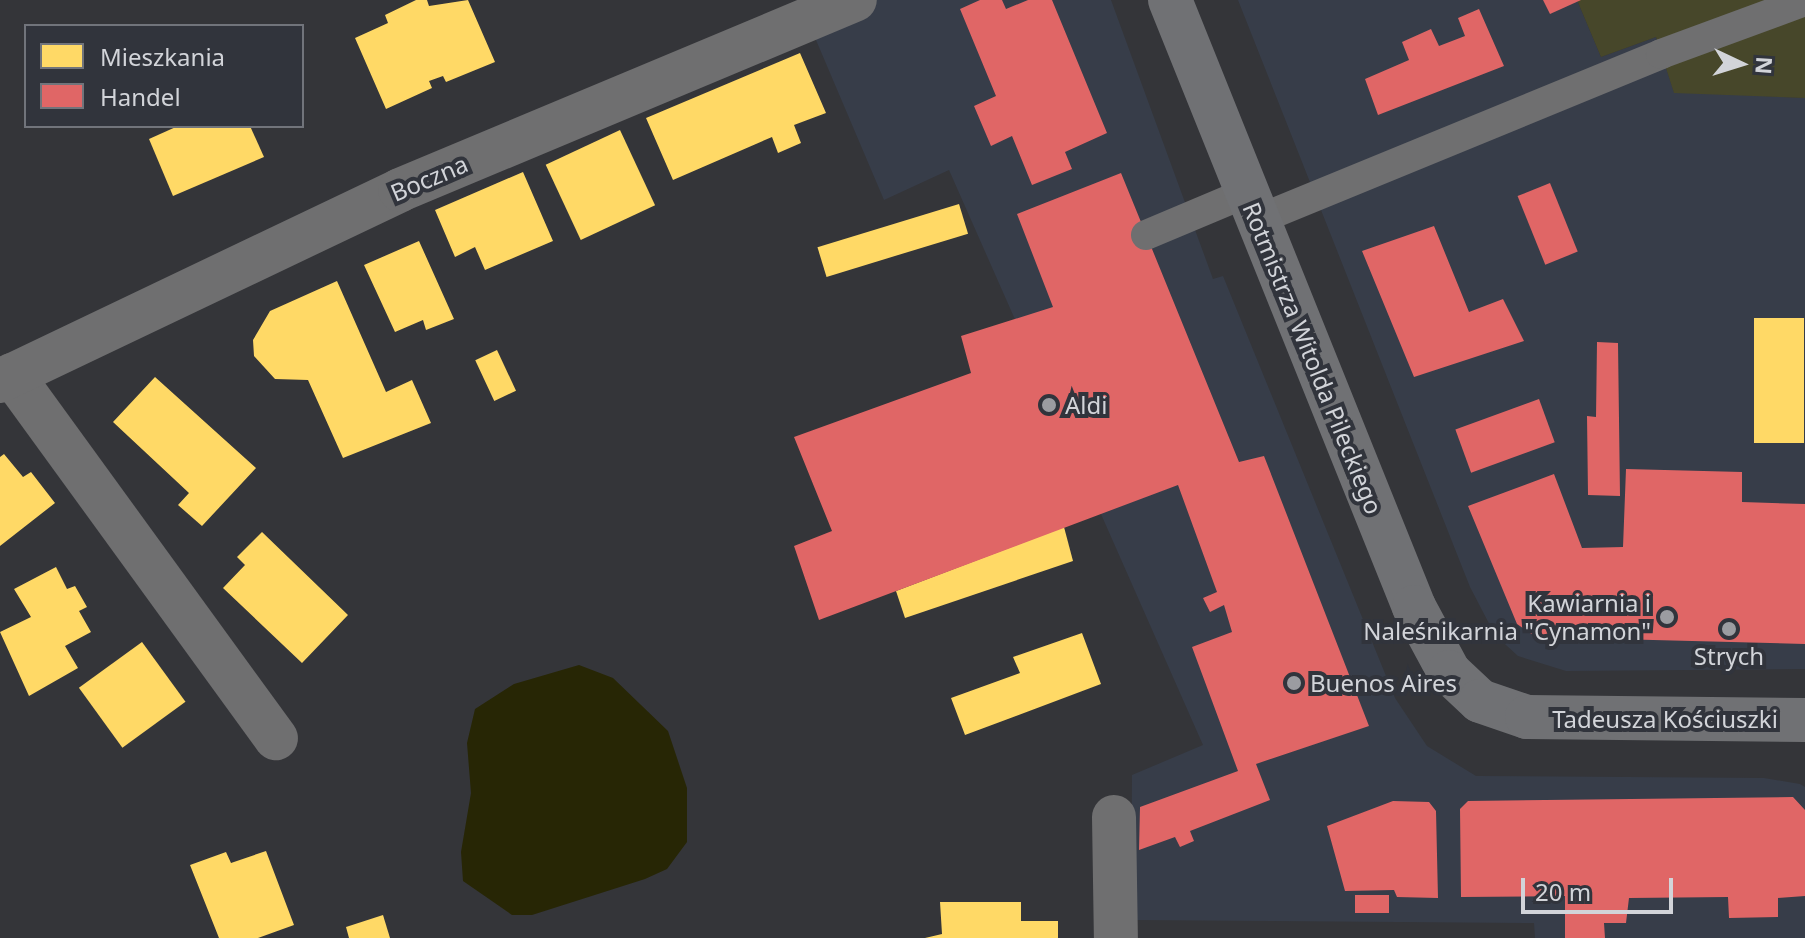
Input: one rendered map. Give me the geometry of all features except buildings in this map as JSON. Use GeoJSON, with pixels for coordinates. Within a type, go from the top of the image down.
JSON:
{"type":"FeatureCollection","features":[{"type":"Feature","properties":{"kind":"street","name":"Boczna"},"geometry":{"type":"LineString","coordinates":[[276,738],[6,378],[400,190],[855,0]]}},
{"type":"Feature","properties":{"kind":"street","name":"Rotmistrza Witolda Pileckiego"},"geometry":{"type":"LineString","coordinates":[[1170,0],[1414,607],[1449,672],[1480,701]]}},
{"type":"Feature","properties":{"kind":"street","name":"Tadeusza Kościuszki"},"geometry":{"type":"LineString","coordinates":[[1480,701],[1527,717],[1570,721],[1805,720]]}},
{"type":"Feature","properties":{"kind":"street"},"geometry":{"type":"LineString","coordinates":[[1114,817],[1116,938]]}},
{"type":"Feature","properties":{"kind":"lane"},"geometry":{"type":"LineString","coordinates":[[1146,235],[1251,207],[1805,1]]}},
{"type":"Feature","properties":{"kind":"shaded area"},"geometry":{"type":"Polygon","coordinates":[[[799,0],[1111,0],[1213,279],[1223,276],[1395,698],[1427,746],[1476,776],[1764,778],[1800,784],[1805,787],[1805,938],[1535,938],[1534,923],[1131,920],[1132,775],[1203,745],[949,170],[884,200],[799,0]]]}},
{"type":"Feature","properties":{"kind":"shaded area"},"geometry":{"type":"Polygon","coordinates":[[[1238,0],[1577,0],[1601,57],[1656,37],[1674,92],[1805,98],[1805,669],[1566,671],[1518,656],[1495,635],[1470,587],[1238,0]]]}},
{"type":"Feature","properties":{"kind":"shaded area"},"geometry":{"type":"Polygon","coordinates":[[[1577,0],[1805,0],[1805,98],[1674,93],[1656,37],[1601,57],[1577,0]]]}},
{"type":"Feature","properties":{"kind":"shaded area"},"geometry":{"type":"Polygon","coordinates":[[[579,665],[613,678],[668,731],[687,788],[687,842],[667,869],[645,879],[532,915],[512,915],[463,881],[461,852],[471,793],[467,743],[475,709],[514,684],[579,665]]]}},
{"type":"Feature","properties":{"kind":"place","name":"Aldi"},"geometry":{"type":"Point","coordinates":[1049,405]}},
{"type":"Feature","properties":{"kind":"place","name":"Kawiarnia i Naleśnikarnia \"Cynamon\""},"geometry":{"type":"Point","coordinates":[1667,617]}},
{"type":"Feature","properties":{"kind":"place","name":"Strych"},"geometry":{"type":"Point","coordinates":[1729,629]}},
{"type":"Feature","properties":{"kind":"place","name":"Buenos Aires"},"geometry":{"type":"Point","coordinates":[1294,683]}}]}
